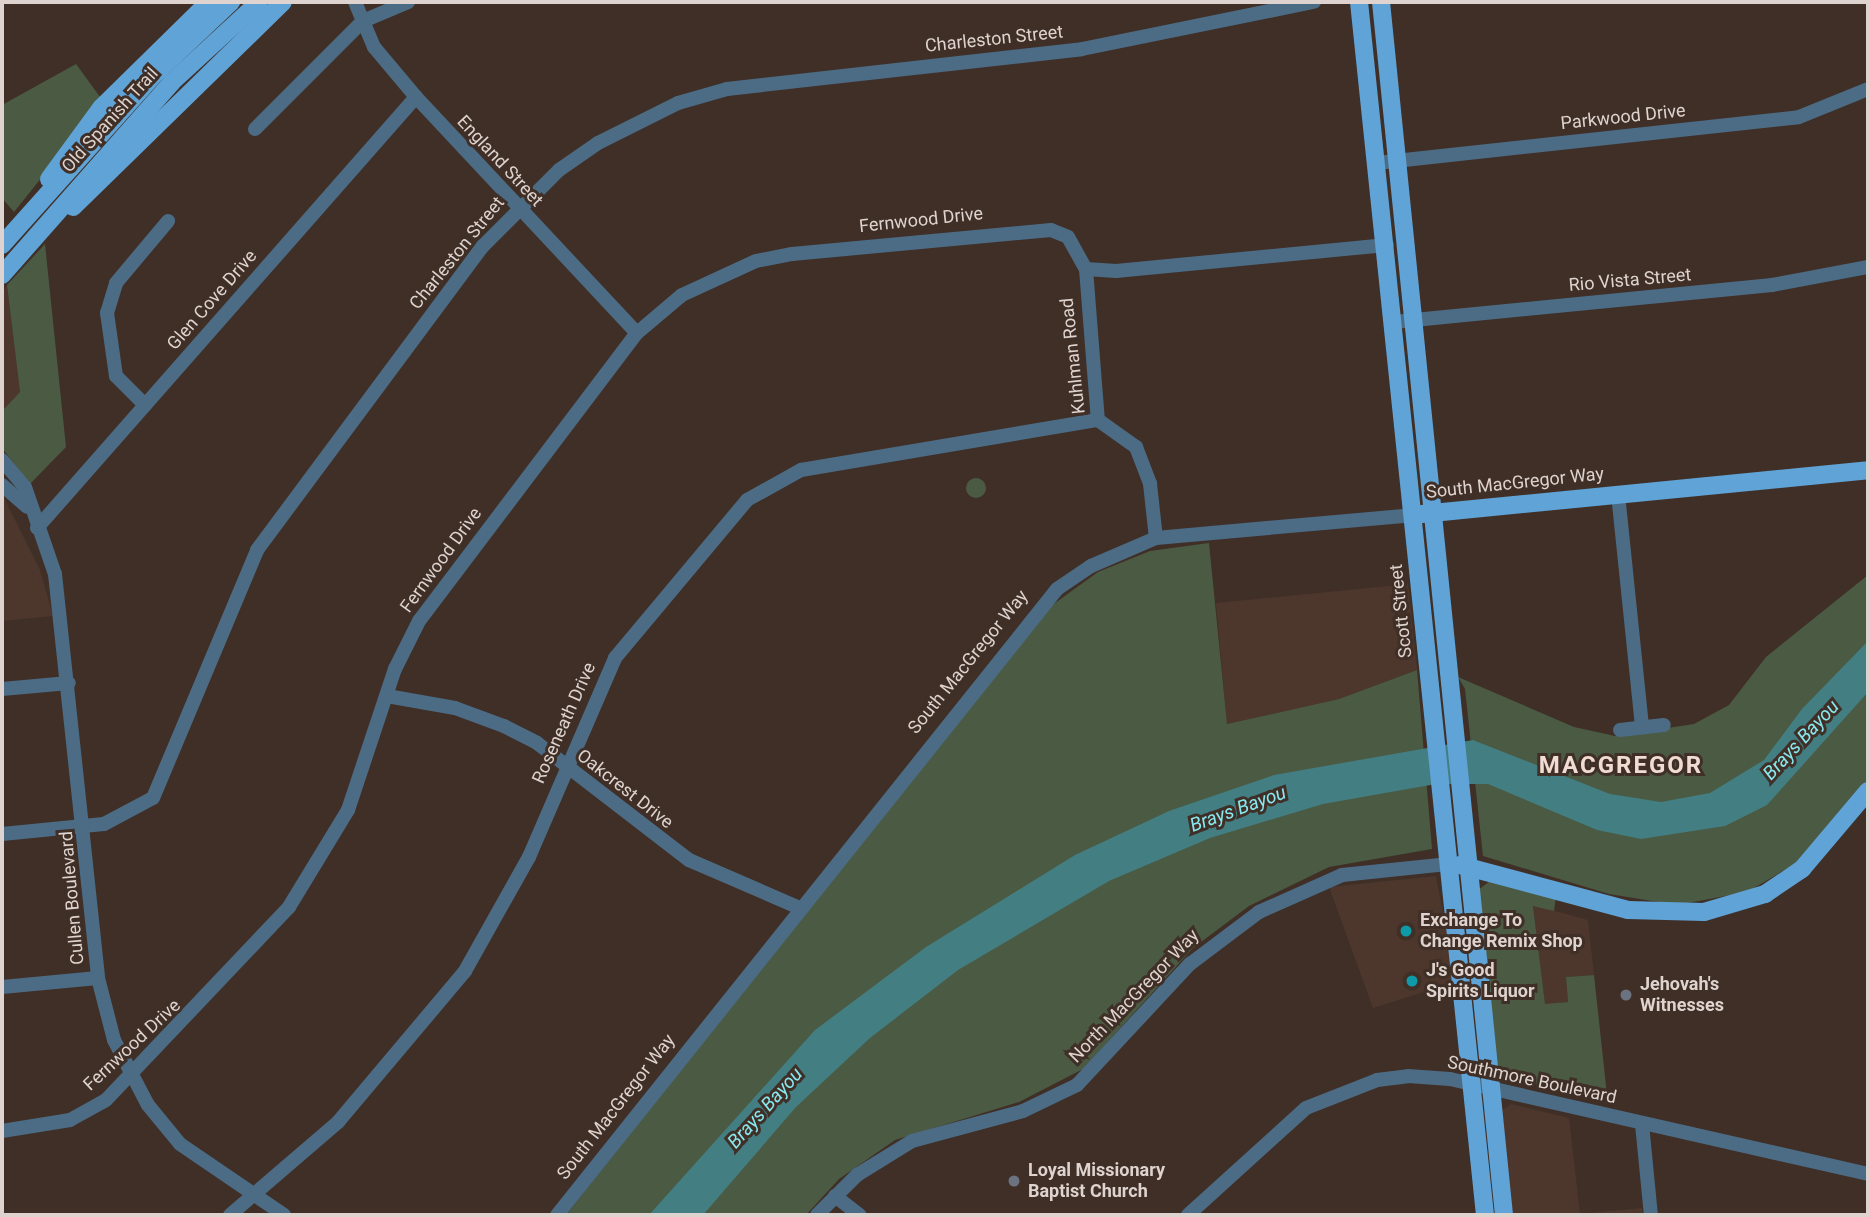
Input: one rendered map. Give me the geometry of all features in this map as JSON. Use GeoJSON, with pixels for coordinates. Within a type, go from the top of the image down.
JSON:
{"type":"FeatureCollection","features":[{"type":"Feature","properties":{"kind":"main road"},"geometry":{"type":"LineString","coordinates":[[30,213],[101,108],[209,2]]}},
{"type":"Feature","properties":{"kind":"main road","name":"Old Spanish Trail"},"geometry":{"type":"LineString","coordinates":[[2,245],[153,76],[231,2]]}},
{"type":"Feature","properties":{"kind":"main road","name":"Old Spanish Trail"},"geometry":{"type":"LineString","coordinates":[[2,275],[172,82],[259,2]]}},
{"type":"Feature","properties":{"kind":"main road"},"geometry":{"type":"LineString","coordinates":[[18,227],[35,236],[71,210],[284,2]]}},
{"type":"Feature","properties":{"kind":"main road","name":"Scott Street"},"geometry":{"type":"LineString","coordinates":[[1359,2],[1387,245],[1429,690],[1455,832],[1468,866],[1504,1215]]}},
{"type":"Feature","properties":{"kind":"main road","name":"Scott Street"},"geometry":{"type":"LineString","coordinates":[[1381,2],[1449,688],[1455,832],[1449,864],[1485,1215]]}},
{"type":"Feature","properties":{"kind":"main road","name":"South MacGregor Way"},"geometry":{"type":"LineString","coordinates":[[1412,515],[1868,470]]}},
{"type":"Feature","properties":{"kind":"main road","name":"North MacGregor Way"},"geometry":{"type":"LineString","coordinates":[[1449,864],[1468,866],[1628,910],[1704,912],[1765,894],[1802,869],[1868,791]]}},
{"type":"Feature","properties":{"kind":"street","name":"England Street"},"geometry":{"type":"LineString","coordinates":[[355,2],[374,47],[416,97],[517,208],[637,333]]}},
{"type":"Feature","properties":{"kind":"street"},"geometry":{"type":"LineString","coordinates":[[255,129],[363,21],[408,2]]}},
{"type":"Feature","properties":{"kind":"street","name":"Charleston Street"},"geometry":{"type":"LineString","coordinates":[[2,834],[85,827],[122,818],[153,798],[257,550],[517,208],[598,143],[678,103],[727,89],[1082,49],[1314,2]]}},
{"type":"Feature","properties":{"kind":"street","name":"Parkwood Drive"},"geometry":{"type":"LineString","coordinates":[[1377,163],[1799,117],[1868,89]]}},
{"type":"Feature","properties":{"kind":"street","name":"Glen Cove Drive"},"geometry":{"type":"LineString","coordinates":[[37,528],[416,97]]}},
{"type":"Feature","properties":{"kind":"street"},"geometry":{"type":"LineString","coordinates":[[145,405],[116,376],[107,313],[116,283],[168,221]]}},
{"type":"Feature","properties":{"kind":"street","name":"Fernwood Drive"},"geometry":{"type":"LineString","coordinates":[[2,1131],[70,1120],[106,1100],[260,943],[309,879],[359,785],[387,696],[419,621],[637,333],[682,295],[756,261],[1027,228],[1068,236]]}},
{"type":"Feature","properties":{"kind":"street","name":"Kuhlman Road"},"geometry":{"type":"LineString","coordinates":[[1068,236],[1086,269],[1098,420],[1136,447],[1150,484],[1156,538]]}},
{"type":"Feature","properties":{"kind":"street"},"geometry":{"type":"LineString","coordinates":[[1086,269],[1116,271],[1387,245]]}},
{"type":"Feature","properties":{"kind":"street","name":"Rio Vista Street"},"geometry":{"type":"LineString","coordinates":[[1394,321],[1785,284],[1868,267]]}},
{"type":"Feature","properties":{"kind":"street","name":"Roseneath Drive"},"geometry":{"type":"LineString","coordinates":[[230,1215],[257,1197],[338,1122],[465,971],[529,857],[565,766],[615,657],[723,525],[773,483],[838,462],[1098,420]]}},
{"type":"Feature","properties":{"kind":"street","name":"Cullen Boulevard"},"geometry":{"type":"LineString","coordinates":[[2,460],[25,487],[27,507],[55,575],[85,827],[99,978],[114,1040],[131,1075],[180,1144],[284,1215]]}},
{"type":"Feature","properties":{"kind":"street","name":"Cullen Boulevard"},"geometry":{"type":"LineString","coordinates":[[2,485],[27,507]]}},
{"type":"Feature","properties":{"kind":"street"},"geometry":{"type":"LineString","coordinates":[[1618,494],[1642,727]]}},
{"type":"Feature","properties":{"kind":"street","name":"South MacGregor Way"},"geometry":{"type":"LineString","coordinates":[[557,1215],[1031,613],[1091,566],[1156,538],[1412,515]]}},
{"type":"Feature","properties":{"kind":"street"},"geometry":{"type":"LineString","coordinates":[[2,689],[69,683]]}},
{"type":"Feature","properties":{"kind":"street","name":"Oakcrest Drive"},"geometry":{"type":"LineString","coordinates":[[387,696],[481,716],[537,743],[689,860],[800,908]]}},
{"type":"Feature","properties":{"kind":"street"},"geometry":{"type":"LineString","coordinates":[[1620,730],[1664,725]]}},
{"type":"Feature","properties":{"kind":"street","name":"North MacGregor Way"},"geometry":{"type":"LineString","coordinates":[[817,1215],[835,1196],[912,1141],[1023,1111],[1077,1085],[1190,964],[1259,912],[1342,875],[1449,864]]}},
{"type":"Feature","properties":{"kind":"street"},"geometry":{"type":"LineString","coordinates":[[2,987],[99,978]]}},
{"type":"Feature","properties":{"kind":"street","name":"Southmore Boulevard"},"geometry":{"type":"LineString","coordinates":[[1188,1215],[1279,1128],[1336,1093],[1408,1076],[1473,1084],[1868,1174]]}},
{"type":"Feature","properties":{"kind":"street"},"geometry":{"type":"LineString","coordinates":[[1642,1124],[1651,1215]]}},
{"type":"Feature","properties":{"kind":"street"},"geometry":{"type":"LineString","coordinates":[[835,1196],[859,1215]]}},
{"type":"Feature","properties":{"kind":"shaded area"},"geometry":{"type":"Polygon","coordinates":[[[7,285],[20,392],[2,411],[2,291],[7,285]]]}},
{"type":"Feature","properties":{"kind":"shaded area"},"geometry":{"type":"Polygon","coordinates":[[[2,494],[40,570],[53,616],[2,621],[2,494]]]}},
{"type":"Feature","properties":{"kind":"shaded area"},"geometry":{"type":"Polygon","coordinates":[[[1408,584],[1417,670],[1339,699],[1227,724],[1216,603],[1408,584]]]}},
{"type":"Feature","properties":{"kind":"shaded area"},"geometry":{"type":"Polygon","coordinates":[[[1436,876],[1456,982],[1373,1008],[1329,887],[1436,876]]]}},
{"type":"Feature","properties":{"kind":"shaded area"},"geometry":{"type":"Polygon","coordinates":[[[1533,905],[1588,920],[1594,975],[1566,977],[1568,1002],[1545,1005],[1533,905]]]}},
{"type":"Feature","properties":{"kind":"shaded area"},"geometry":{"type":"Polygon","coordinates":[[[1511,1104],[1569,1118],[1580,1214],[1642,1208],[1643,1215],[1511,1215],[1501,1111],[1511,1104]]]}},
{"type":"Feature","properties":{"kind":"green space"},"geometry":{"type":"Polygon","coordinates":[[[76,64],[103,101],[14,212],[2,198],[2,105],[76,64]]]}},
{"type":"Feature","properties":{"kind":"green space"},"geometry":{"type":"Polygon","coordinates":[[[45,244],[66,447],[30,484],[2,448],[2,411],[20,392],[7,285],[45,244]]]}},
{"type":"Feature","properties":{"kind":"green space"},"geometry":{"type":"Polygon","coordinates":[[[976,478],[983,481],[986,488],[983,495],[976,498],[969,495],[966,488],[969,481],[976,478]]]}},
{"type":"Feature","properties":{"kind":"green space"},"geometry":{"type":"Polygon","coordinates":[[[1209,543],[1227,724],[1339,699],[1417,670],[1432,849],[1329,867],[1249,906],[1193,948],[1083,1069],[1019,1102],[895,1140],[839,1179],[806,1215],[566,1215],[1044,611],[1098,572],[1150,551],[1209,543]]]}},
{"type":"Feature","properties":{"kind":"green space"},"geometry":{"type":"Polygon","coordinates":[[[1868,575],[1868,780],[1805,858],[1747,892],[1677,905],[1609,894],[1483,856],[1465,689],[1458,677],[1574,727],[1615,736],[1694,724],[1729,705],[1766,657],[1868,575]]]}},
{"type":"Feature","properties":{"kind":"green space"},"geometry":{"type":"Polygon","coordinates":[[[1490,881],[1556,896],[1554,911],[1533,906],[1545,1004],[1568,1002],[1566,977],[1594,975],[1608,1104],[1497,1075],[1478,890],[1490,881]]]}},
{"type":"Feature","properties":{"kind":"water","name":"Brays Bayou"},"geometry":{"type":"Polygon","coordinates":[[[1868,641],[1868,692],[1767,805],[1725,826],[1641,839],[1597,830],[1488,784],[1436,784],[1323,804],[1210,838],[1109,881],[958,970],[870,1038],[796,1107],[703,1215],[649,1215],[815,1030],[926,947],[1075,855],[1169,811],[1274,775],[1473,740],[1610,794],[1661,802],[1710,793],[1764,760],[1802,709],[1868,641]]]}},
{"type":"Feature","properties":{"kind":"place","name":"Exchange To Change Remix Shop"},"geometry":{"type":"Point","coordinates":[1406,931]}},
{"type":"Feature","properties":{"kind":"place","name":"J's Good Spirits Liquor"},"geometry":{"type":"Point","coordinates":[1412,981]}},
{"type":"Feature","properties":{"kind":"place","name":"Jehovah's Witnesses"},"geometry":{"type":"Point","coordinates":[1626,995]}},
{"type":"Feature","properties":{"kind":"place","name":"Loyal Missionary Baptist Church"},"geometry":{"type":"Point","coordinates":[1014,1181]}},
{"type":"Feature","properties":{"kind":"district","name":"MACGREGOR"},"geometry":{"type":"Point","coordinates":[1621,766]}}]}
